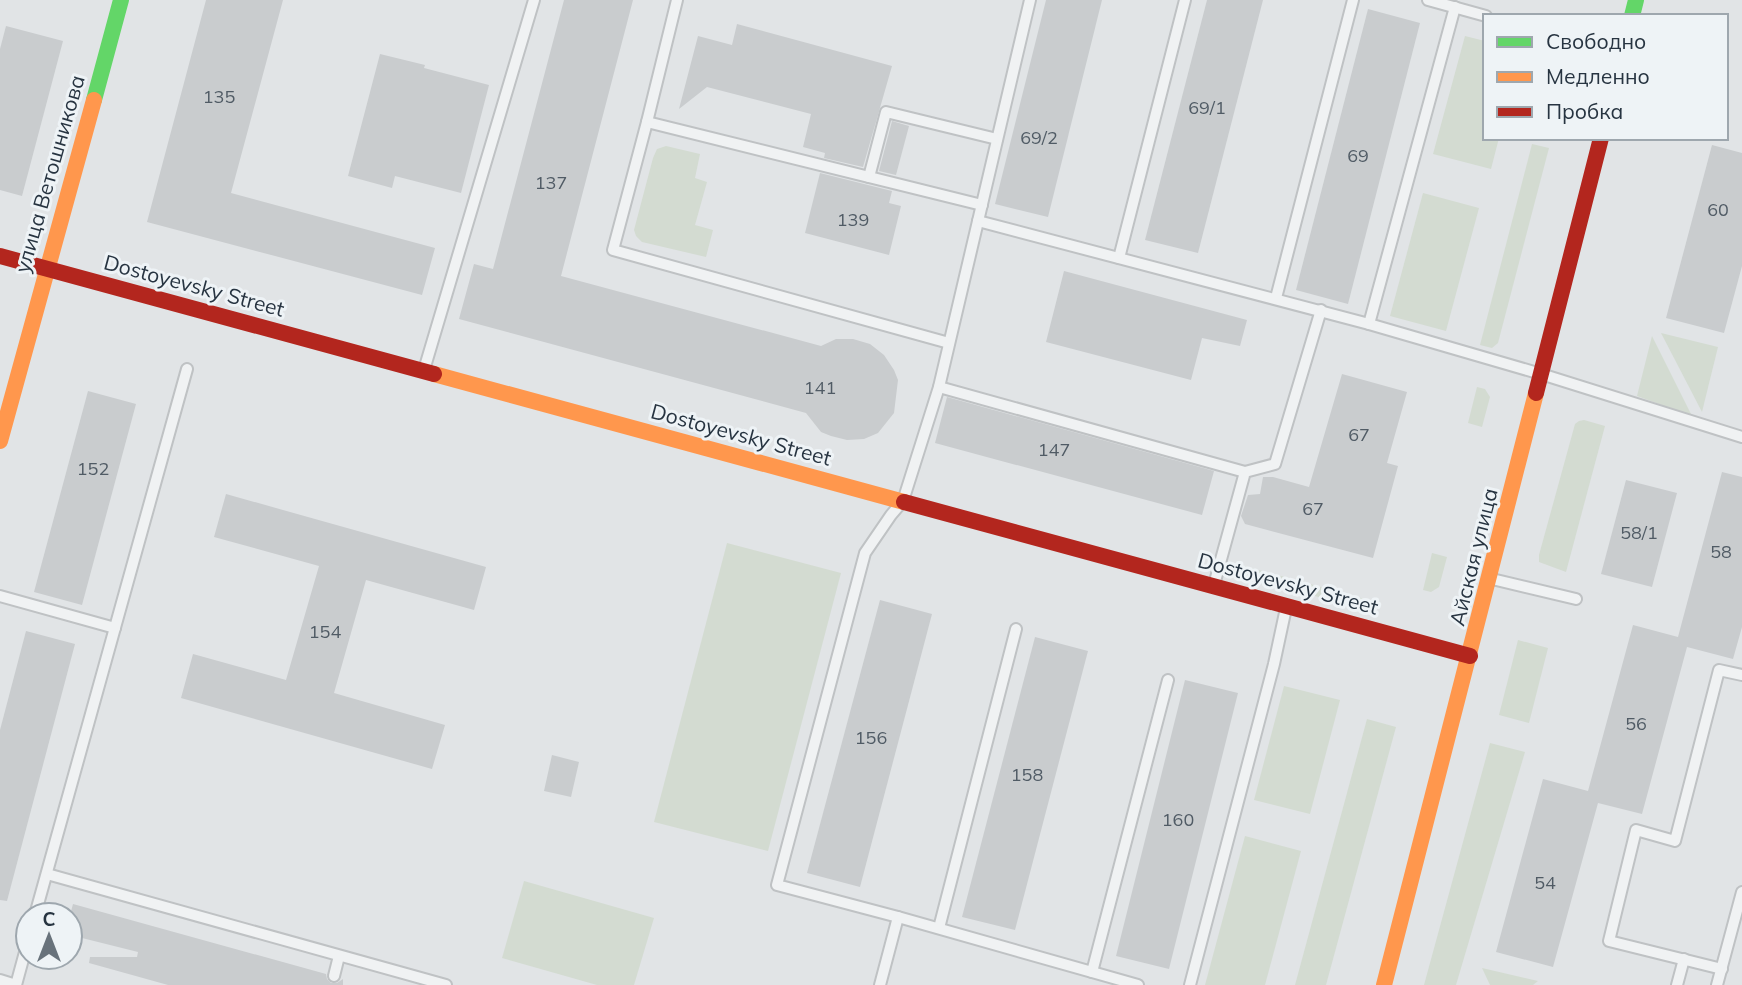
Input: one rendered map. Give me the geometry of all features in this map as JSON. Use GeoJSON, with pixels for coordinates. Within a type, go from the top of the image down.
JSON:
{"type":"FeatureCollection","features":[{"type":"Feature","properties":{"kind":"street","name":"улица Ветошникова"},"geometry":{"type":"LineString","coordinates":[[0,441],[121,0]]}},
{"type":"Feature","properties":{"kind":"street","name":"Айская улица"},"geometry":{"type":"LineString","coordinates":[[1384,985],[1600,140]]}},
{"type":"Feature","properties":{"kind":"street","name":"Dostoyevsky Street"},"geometry":{"type":"LineString","coordinates":[[0,256],[1470,656]]}},
{"type":"Feature","properties":{"kind":"lane"},"geometry":{"type":"LineString","coordinates":[[424,371],[534,0]]}},
{"type":"Feature","properties":{"kind":"lane"},"geometry":{"type":"LineString","coordinates":[[677,0],[648,122],[613,250],[949,343]]}},
{"type":"Feature","properties":{"kind":"lane"},"geometry":{"type":"LineString","coordinates":[[1030,0],[939,387],[903,501],[865,553],[777,885],[1138,985]]}},
{"type":"Feature","properties":{"kind":"lane"},"geometry":{"type":"LineString","coordinates":[[1119,258],[1185,0]]}},
{"type":"Feature","properties":{"kind":"lane"},"geometry":{"type":"LineString","coordinates":[[1276,298],[1353,0]]}},
{"type":"Feature","properties":{"kind":"lane"},"geometry":{"type":"LineString","coordinates":[[1429,0],[1483,15]]}},
{"type":"Feature","properties":{"kind":"lane"},"geometry":{"type":"LineString","coordinates":[[1369,324],[1455,7]]}},
{"type":"Feature","properties":{"kind":"lane"},"geometry":{"type":"LineString","coordinates":[[869,177],[886,112],[997,139]]}},
{"type":"Feature","properties":{"kind":"lane"},"geometry":{"type":"LineString","coordinates":[[648,122],[982,205]]}},
{"type":"Feature","properties":{"kind":"lane"},"geometry":{"type":"LineString","coordinates":[[978,221],[1321,310],[1541,374],[1742,438]]}},
{"type":"Feature","properties":{"kind":"lane"},"geometry":{"type":"LineString","coordinates":[[939,387],[1245,472],[1275,464],[1321,310]]}},
{"type":"Feature","properties":{"kind":"lane"},"geometry":{"type":"LineString","coordinates":[[39,901],[187,369]]}},
{"type":"Feature","properties":{"kind":"lane"},"geometry":{"type":"LineString","coordinates":[[1214,586],[1245,472]]}},
{"type":"Feature","properties":{"kind":"lane"},"geometry":{"type":"LineString","coordinates":[[1490,578],[1576,599]]}},
{"type":"Feature","properties":{"kind":"lane"},"geometry":{"type":"LineString","coordinates":[[0,596],[115,628]]}},
{"type":"Feature","properties":{"kind":"lane"},"geometry":{"type":"LineString","coordinates":[[1190,985],[1287,606]]}},
{"type":"Feature","properties":{"kind":"lane"},"geometry":{"type":"LineString","coordinates":[[939,928],[1016,629]]}},
{"type":"Feature","properties":{"kind":"lane"},"geometry":{"type":"LineString","coordinates":[[1722,968],[1609,941],[1636,830],[1675,841],[1719,670],[1742,675]]}},
{"type":"Feature","properties":{"kind":"lane"},"geometry":{"type":"LineString","coordinates":[[1092,972],[1168,680]]}},
{"type":"Feature","properties":{"kind":"lane"},"geometry":{"type":"LineString","coordinates":[[47,874],[446,985]]}},
{"type":"Feature","properties":{"kind":"lane"},"geometry":{"type":"LineString","coordinates":[[1717,985],[1742,892]]}},
{"type":"Feature","properties":{"kind":"lane"},"geometry":{"type":"LineString","coordinates":[[880,985],[898,917]]}},
{"type":"Feature","properties":{"kind":"lane"},"geometry":{"type":"LineString","coordinates":[[334,976],[339,956]]}},
{"type":"Feature","properties":{"kind":"lane"},"geometry":{"type":"LineString","coordinates":[[1677,985],[1685,959]]}},
{"type":"Feature","properties":{"kind":"lane"},"geometry":{"type":"LineString","coordinates":[[0,980],[16,985]]}},
{"type":"Feature","properties":{"kind":"shaded area"},"geometry":{"type":"Polygon","coordinates":[[[1465,36],[1483,40],[1483,140],[1498,140],[1491,169],[1433,154],[1465,36]]]}},
{"type":"Feature","properties":{"kind":"shaded area"},"geometry":{"type":"Polygon","coordinates":[[[1532,144],[1549,148],[1498,343],[1492,348],[1480,345],[1532,144]]]}},
{"type":"Feature","properties":{"kind":"shaded area"},"geometry":{"type":"Polygon","coordinates":[[[666,146],[700,154],[695,178],[707,182],[695,225],[713,230],[706,257],[642,242],[636,236],[634,230],[653,158],[657,149],[666,146]]]}},
{"type":"Feature","properties":{"kind":"shaded area"},"geometry":{"type":"Polygon","coordinates":[[[1423,193],[1479,208],[1446,331],[1390,316],[1423,193]]]}},
{"type":"Feature","properties":{"kind":"shaded area"},"geometry":{"type":"Polygon","coordinates":[[[1661,333],[1718,347],[1702,412],[1661,333]]]}},
{"type":"Feature","properties":{"kind":"shaded area"},"geometry":{"type":"Polygon","coordinates":[[[1652,336],[1692,416],[1637,396],[1652,336]]]}},
{"type":"Feature","properties":{"kind":"shaded area"},"geometry":{"type":"Polygon","coordinates":[[[1477,387],[1485,389],[1490,397],[1482,427],[1468,423],[1477,387]]]}},
{"type":"Feature","properties":{"kind":"shaded area"},"geometry":{"type":"Polygon","coordinates":[[[1584,420],[1605,426],[1566,572],[1539,562],[1539,555],[1575,424],[1584,420]]]}},
{"type":"Feature","properties":{"kind":"shaded area"},"geometry":{"type":"Polygon","coordinates":[[[727,543],[841,573],[768,851],[654,822],[727,543]]]}},
{"type":"Feature","properties":{"kind":"shaded area"},"geometry":{"type":"Polygon","coordinates":[[[1432,553],[1447,557],[1439,587],[1431,592],[1423,590],[1432,553]]]}},
{"type":"Feature","properties":{"kind":"shaded area"},"geometry":{"type":"Polygon","coordinates":[[[1244,566],[1372,601],[1370,611],[1241,576],[1244,566]]]}},
{"type":"Feature","properties":{"kind":"shaded area"},"geometry":{"type":"Polygon","coordinates":[[[1518,640],[1548,648],[1529,723],[1499,715],[1518,640]]]}},
{"type":"Feature","properties":{"kind":"shaded area"},"geometry":{"type":"Polygon","coordinates":[[[1284,686],[1340,700],[1310,814],[1254,800],[1284,686]]]}},
{"type":"Feature","properties":{"kind":"shaded area"},"geometry":{"type":"Polygon","coordinates":[[[1367,719],[1396,727],[1326,985],[1295,985],[1367,719]]]}},
{"type":"Feature","properties":{"kind":"shaded area"},"geometry":{"type":"Polygon","coordinates":[[[1490,743],[1525,752],[1456,985],[1424,985],[1490,743]]]}},
{"type":"Feature","properties":{"kind":"shaded area"},"geometry":{"type":"Polygon","coordinates":[[[1245,836],[1301,851],[1265,985],[1205,985],[1245,836]]]}},
{"type":"Feature","properties":{"kind":"shaded area"},"geometry":{"type":"Polygon","coordinates":[[[524,881],[654,918],[634,985],[597,985],[502,958],[524,881]]]}},
{"type":"Feature","properties":{"kind":"shaded area"},"geometry":{"type":"Polygon","coordinates":[[[1482,968],[1538,981],[1533,985],[1490,985],[1482,968]]]}},
{"type":"Feature","properties":{"kind":"building"},"geometry":{"type":"Polygon","coordinates":[[[206,0],[283,0],[231,193],[435,248],[422,295],[147,222],[206,0]]]}},
{"type":"Feature","properties":{"kind":"building"},"geometry":{"type":"Polygon","coordinates":[[[564,0],[633,0],[561,276],[821,346],[836,339],[853,339],[870,344],[884,355],[898,380],[894,413],[878,433],[864,439],[847,440],[831,436],[821,432],[806,413],[459,319],[474,264],[493,269],[564,0]]]}},
{"type":"Feature","properties":{"kind":"building"},"geometry":{"type":"Polygon","coordinates":[[[1046,0],[1102,0],[1048,217],[995,204],[1046,0]]]}},
{"type":"Feature","properties":{"kind":"building"},"geometry":{"type":"Polygon","coordinates":[[[1207,0],[1263,0],[1198,253],[1145,240],[1207,0]]]}},
{"type":"Feature","properties":{"kind":"building"},"geometry":{"type":"Polygon","coordinates":[[[1368,9],[1420,23],[1348,304],[1296,290],[1368,9]]]}},
{"type":"Feature","properties":{"kind":"building"},"geometry":{"type":"Polygon","coordinates":[[[737,24],[892,66],[863,167],[824,158],[825,153],[803,147],[811,114],[707,87],[679,109],[698,36],[732,45],[737,24]]]}},
{"type":"Feature","properties":{"kind":"building"},"geometry":{"type":"Polygon","coordinates":[[[6,26],[63,41],[22,196],[0,190],[0,49],[6,26]]]}},
{"type":"Feature","properties":{"kind":"building"},"geometry":{"type":"Polygon","coordinates":[[[380,54],[489,85],[461,193],[395,176],[392,188],[348,176],[380,54]]]}},
{"type":"Feature","properties":{"kind":"building"},"geometry":{"type":"Polygon","coordinates":[[[892,121],[909,126],[896,175],[879,171],[892,121]]]}},
{"type":"Feature","properties":{"kind":"building"},"geometry":{"type":"Polygon","coordinates":[[[1712,145],[1742,153],[1742,266],[1724,333],[1666,318],[1712,145]]]}},
{"type":"Feature","properties":{"kind":"building"},"geometry":{"type":"Polygon","coordinates":[[[820,173],[892,191],[889,203],[901,206],[889,255],[805,233],[820,173]]]}},
{"type":"Feature","properties":{"kind":"building"},"geometry":{"type":"Polygon","coordinates":[[[1064,271],[1247,320],[1240,346],[1202,338],[1191,380],[1046,342],[1064,271]]]}},
{"type":"Feature","properties":{"kind":"building"},"geometry":{"type":"Polygon","coordinates":[[[1342,374],[1407,392],[1387,463],[1398,466],[1373,558],[1245,524],[1241,516],[1248,495],[1260,494],[1263,477],[1273,477],[1309,487],[1342,374]]]}},
{"type":"Feature","properties":{"kind":"building"},"geometry":{"type":"Polygon","coordinates":[[[88,391],[136,404],[82,605],[34,592],[88,391]]]}},
{"type":"Feature","properties":{"kind":"building"},"geometry":{"type":"Polygon","coordinates":[[[947,397],[1214,471],[1202,515],[935,443],[947,397]]]}},
{"type":"Feature","properties":{"kind":"building"},"geometry":{"type":"Polygon","coordinates":[[[1722,472],[1742,477],[1742,627],[1733,659],[1687,647],[1642,814],[1598,803],[1553,967],[1496,952],[1543,779],[1588,791],[1633,625],[1678,637],[1722,472]]]}},
{"type":"Feature","properties":{"kind":"building"},"geometry":{"type":"Polygon","coordinates":[[[1626,480],[1677,493],[1652,587],[1601,574],[1626,480]]]}},
{"type":"Feature","properties":{"kind":"building"},"geometry":{"type":"Polygon","coordinates":[[[226,494],[486,567],[474,610],[366,580],[334,693],[445,725],[432,769],[181,698],[193,654],[286,680],[319,566],[214,537],[226,494]]]}},
{"type":"Feature","properties":{"kind":"building"},"geometry":{"type":"Polygon","coordinates":[[[880,600],[932,614],[860,887],[807,873],[880,600]]]}},
{"type":"Feature","properties":{"kind":"building"},"geometry":{"type":"Polygon","coordinates":[[[26,631],[75,644],[7,901],[0,900],[0,730],[26,631]]]}},
{"type":"Feature","properties":{"kind":"building"},"geometry":{"type":"Polygon","coordinates":[[[1035,637],[1088,651],[1015,930],[962,917],[1035,637]]]}},
{"type":"Feature","properties":{"kind":"building"},"geometry":{"type":"Polygon","coordinates":[[[1185,680],[1238,693],[1169,969],[1116,956],[1185,680]]]}},
{"type":"Feature","properties":{"kind":"building"},"geometry":{"type":"Polygon","coordinates":[[[552,755],[579,762],[571,797],[544,791],[552,755]]]}},
{"type":"Feature","properties":{"kind":"building"},"geometry":{"type":"Polygon","coordinates":[[[84,907],[326,974],[331,983],[343,979],[343,985],[168,985],[89,963],[90,957],[137,957],[138,952],[84,938],[84,907]]]}},
{"type":"Feature","properties":{"kind":"traffic: fast"},"geometry":{"type":"LineString","coordinates":[[94,100],[121,0]]}},
{"type":"Feature","properties":{"kind":"traffic: fast"},"geometry":{"type":"LineString","coordinates":[[1632,14],[1636,0]]}},
{"type":"Feature","properties":{"kind":"traffic: slow"},"geometry":{"type":"LineString","coordinates":[[0,441],[94,100]]}},
{"type":"Feature","properties":{"kind":"traffic: slow"},"geometry":{"type":"LineString","coordinates":[[434,374],[904,502]]}},
{"type":"Feature","properties":{"kind":"traffic: slow"},"geometry":{"type":"LineString","coordinates":[[1384,985],[1536,393]]}},
{"type":"Feature","properties":{"kind":"traffic: jam"},"geometry":{"type":"LineString","coordinates":[[1536,393],[1600,140]]}},
{"type":"Feature","properties":{"kind":"traffic: jam"},"geometry":{"type":"LineString","coordinates":[[0,256],[434,374]]}},
{"type":"Feature","properties":{"kind":"traffic: jam"},"geometry":{"type":"LineString","coordinates":[[904,502],[1470,656]]}}]}
